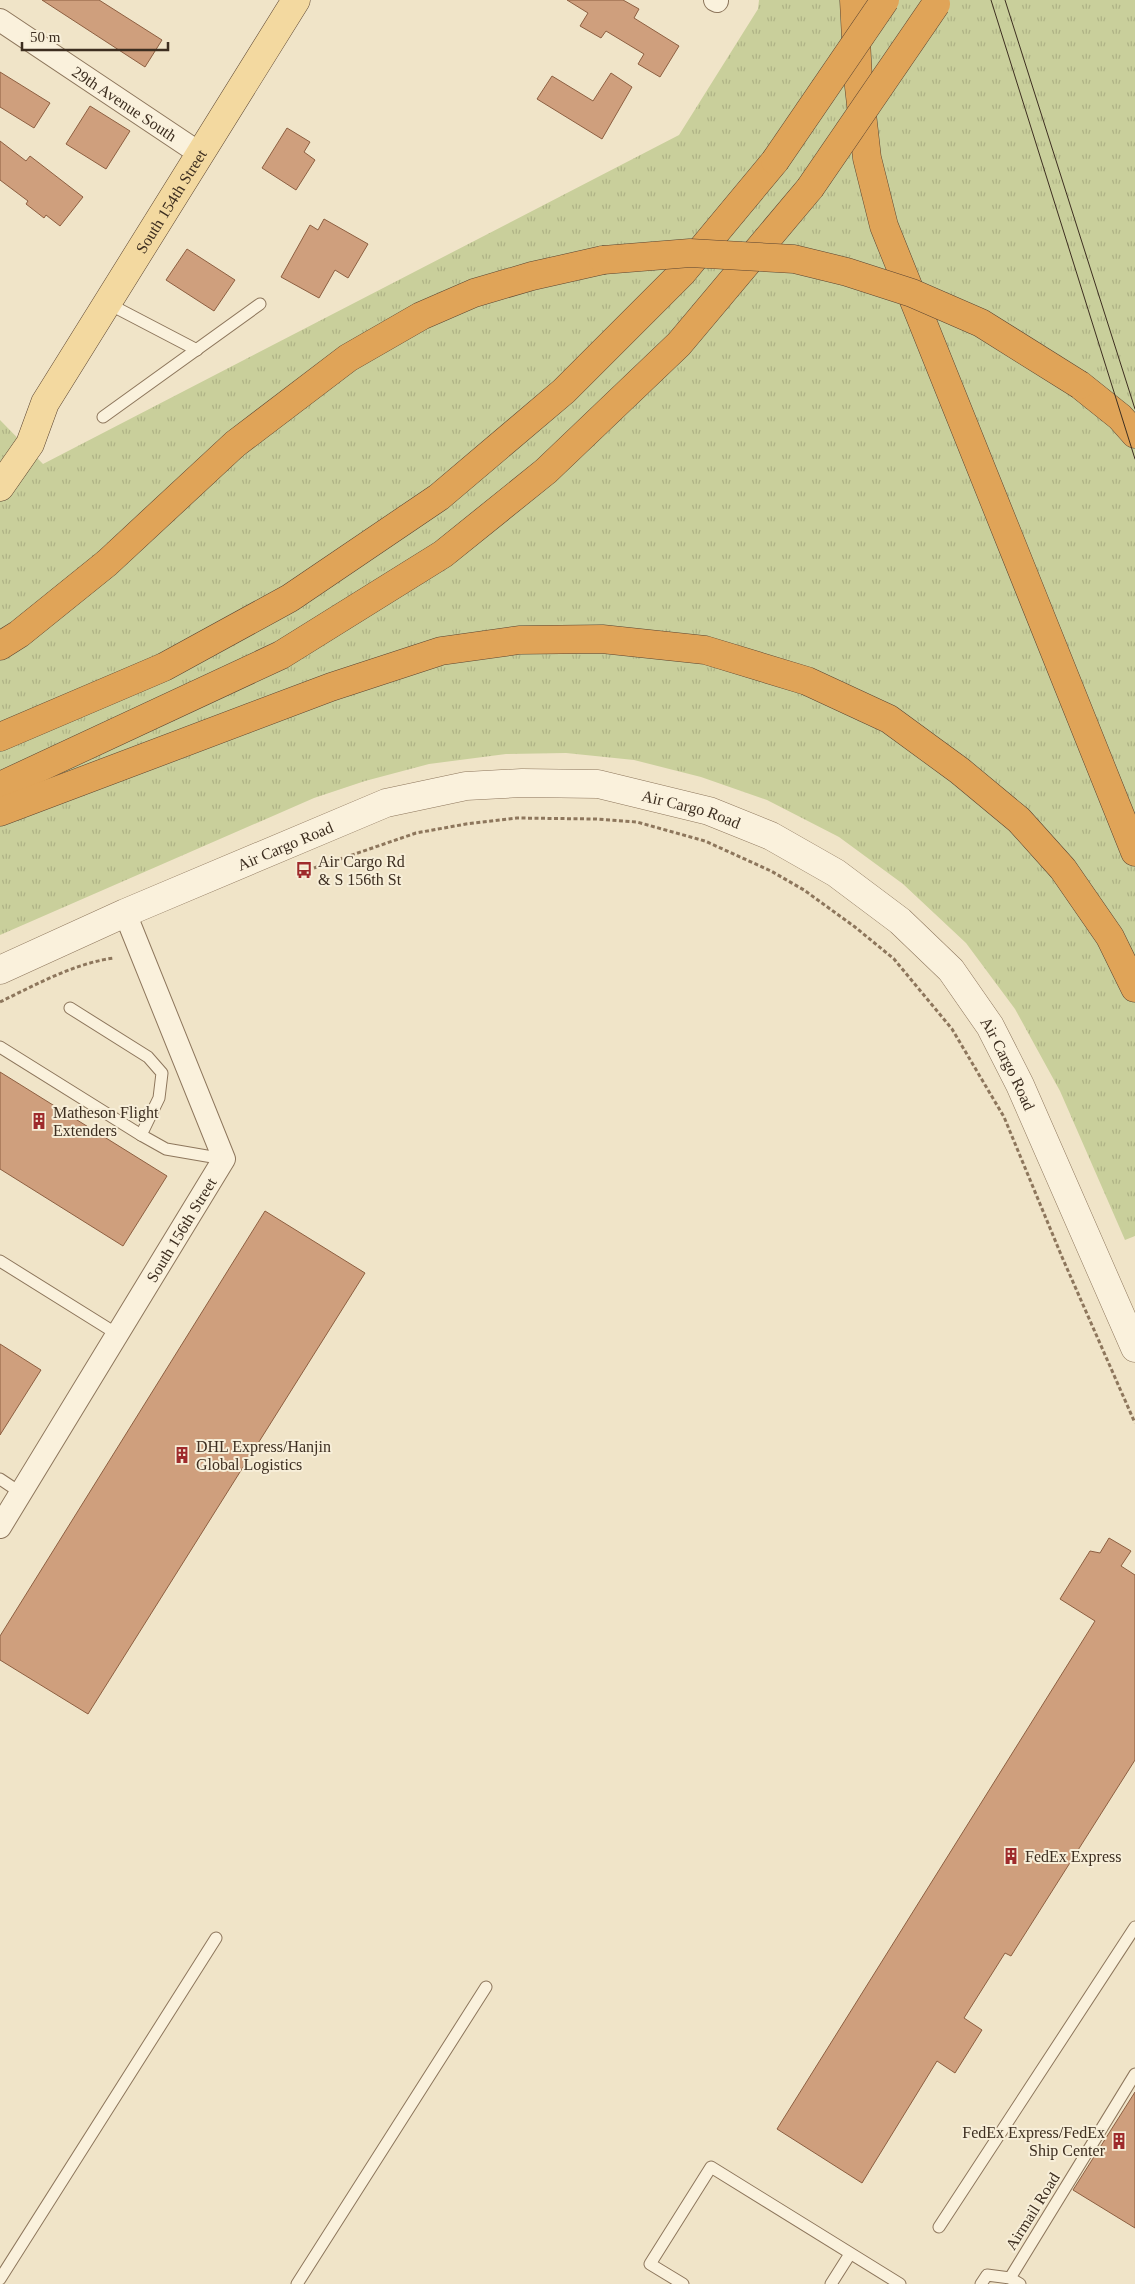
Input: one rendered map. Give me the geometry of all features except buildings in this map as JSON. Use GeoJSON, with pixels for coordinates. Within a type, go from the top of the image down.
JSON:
{"type":"FeatureCollection","features":[{"type":"Feature","properties":{"kind":"highway"},"geometry":{"type":"LineString","coordinates":[[854,0],[858,78],[867,158],[884,226],[1135,852]]}},
{"type":"Feature","properties":{"kind":"highway"},"geometry":{"type":"LineString","coordinates":[[0,737],[164,667],[290,598],[439,497],[564,391],[682,273],[774,161],[886,0]]}},
{"type":"Feature","properties":{"kind":"highway"},"geometry":{"type":"LineString","coordinates":[[0,786],[281,656],[443,554],[546,471],[679,344],[810,188],[937,2]]}},
{"type":"Feature","properties":{"kind":"highway"},"geometry":{"type":"LineString","coordinates":[[0,646],[19,634],[106,562],[235,444],[348,358],[421,316],[474,293],[532,276],[603,260],[690,253],[794,259],[847,272],[912,293],[981,322],[1080,385],[1120,417],[1135,434]]}},
{"type":"Feature","properties":{"kind":"highway"},"geometry":{"type":"LineString","coordinates":[[0,812],[322,690],[441,651],[519,640],[602,639],[705,650],[807,681],[889,719],[960,771],[1019,820],[1063,869],[1110,937],[1135,988]]}},
{"type":"Feature","properties":{"kind":"main road","name":"South 154th Street"},"geometry":{"type":"LineString","coordinates":[[0,487],[30,444],[45,403],[296,0]]}},
{"type":"Feature","properties":{"kind":"main road","name":"South 154th Street"},"geometry":{"type":"LineString","coordinates":[[0,463],[18,430],[45,403]]}},
{"type":"Feature","properties":{"kind":"street","name":"29th Avenue South"},"geometry":{"type":"LineString","coordinates":[[0,20],[199,153]]}},
{"type":"Feature","properties":{"kind":"street","name":"Air Cargo Road"},"geometry":{"type":"LineString","coordinates":[[0,970],[125,913],[386,803],[466,786],[522,783],[598,784],[709,811],[771,836],[836,873],[900,921],[951,970],[990,1026],[1020,1085],[1135,1348]]}},
{"type":"Feature","properties":{"kind":"street","name":"South 156th Street"},"geometry":{"type":"LineString","coordinates":[[0,1527],[224,1159],[125,913]]}},
{"type":"Feature","properties":{"kind":"lane"},"geometry":{"type":"LineString","coordinates":[[107,303],[197,350]]}},
{"type":"Feature","properties":{"kind":"lane"},"geometry":{"type":"LineString","coordinates":[[104,417],[260,304]]}},
{"type":"Feature","properties":{"kind":"lane"},"geometry":{"type":"LineString","coordinates":[[70,1008],[148,1057],[162,1073],[159,1098],[141,1134]]}},
{"type":"Feature","properties":{"kind":"lane"},"geometry":{"type":"LineString","coordinates":[[0,1047],[166,1149],[224,1159]]}},
{"type":"Feature","properties":{"kind":"lane"},"geometry":{"type":"LineString","coordinates":[[0,1261],[117,1334]]}},
{"type":"Feature","properties":{"kind":"lane"},"geometry":{"type":"LineString","coordinates":[[0,1479],[21,1493]]}},
{"type":"Feature","properties":{"kind":"lane"},"geometry":{"type":"LineString","coordinates":[[939,2226],[1135,1927]]}},
{"type":"Feature","properties":{"kind":"lane"},"geometry":{"type":"LineString","coordinates":[[0,2279],[216,1938]]}},
{"type":"Feature","properties":{"kind":"lane"},"geometry":{"type":"LineString","coordinates":[[297,2284],[486,1987]]}},
{"type":"Feature","properties":{"kind":"lane","name":"Airmail Road"},"geometry":{"type":"LineString","coordinates":[[1015,2281],[1135,2074]]}},
{"type":"Feature","properties":{"kind":"lane"},"geometry":{"type":"LineString","coordinates":[[683,2284],[650,2264],[711,2167],[900,2284]]}},
{"type":"Feature","properties":{"kind":"lane"},"geometry":{"type":"LineString","coordinates":[[831,2284],[850,2254]]}},
{"type":"Feature","properties":{"kind":"lane"},"geometry":{"type":"LineString","coordinates":[[981,2284],[987,2275],[1015,2281]]}},
{"type":"Feature","properties":{"kind":"path"},"geometry":{"type":"LineString","coordinates":[[314,868],[416,833],[466,824],[517,818],[596,819],[637,822],[704,841],[763,867],[804,890],[855,927],[894,959],[952,1029],[1004,1117],[1062,1257],[1135,1423]]}},
{"type":"Feature","properties":{"kind":"path"},"geometry":{"type":"LineString","coordinates":[[0,1002],[68,972],[100,960],[114,958]]}},
{"type":"Feature","properties":{"kind":"green space"},"geometry":{"type":"Polygon","coordinates":[[[759,0],[1135,0],[1135,1236],[1125,1240],[1060,1091],[1015,1009],[966,943],[903,884],[839,837],[767,800],[701,777],[634,760],[566,753],[506,754],[429,764],[365,781],[314,798],[0,935],[0,420],[43,464],[679,135],[758,9],[759,0]]]}},
{"type":"Feature","properties":{"kind":"tram line"},"geometry":{"type":"LineString","coordinates":[[991,0],[1135,459]]}},
{"type":"Feature","properties":{"kind":"tram line"},"geometry":{"type":"LineString","coordinates":[[1005,0],[1135,409]]}},
{"type":"Feature","properties":{"kind":"place","name":"Air Cargo Rd & S 156th St"},"geometry":{"type":"Point","coordinates":[304,870]}},
{"type":"Feature","properties":{"kind":"place","name":"Matheson Flight Extenders"},"geometry":{"type":"Point","coordinates":[39,1121]}},
{"type":"Feature","properties":{"kind":"place","name":"DHL Express/Hanjin Global Logistics"},"geometry":{"type":"Point","coordinates":[182,1455]}},
{"type":"Feature","properties":{"kind":"place","name":"FedEx Express"},"geometry":{"type":"Point","coordinates":[1011,1856]}},
{"type":"Feature","properties":{"kind":"place","name":"FedEx Express/FedEx Ship Center"},"geometry":{"type":"Point","coordinates":[1119,2141]}}]}
